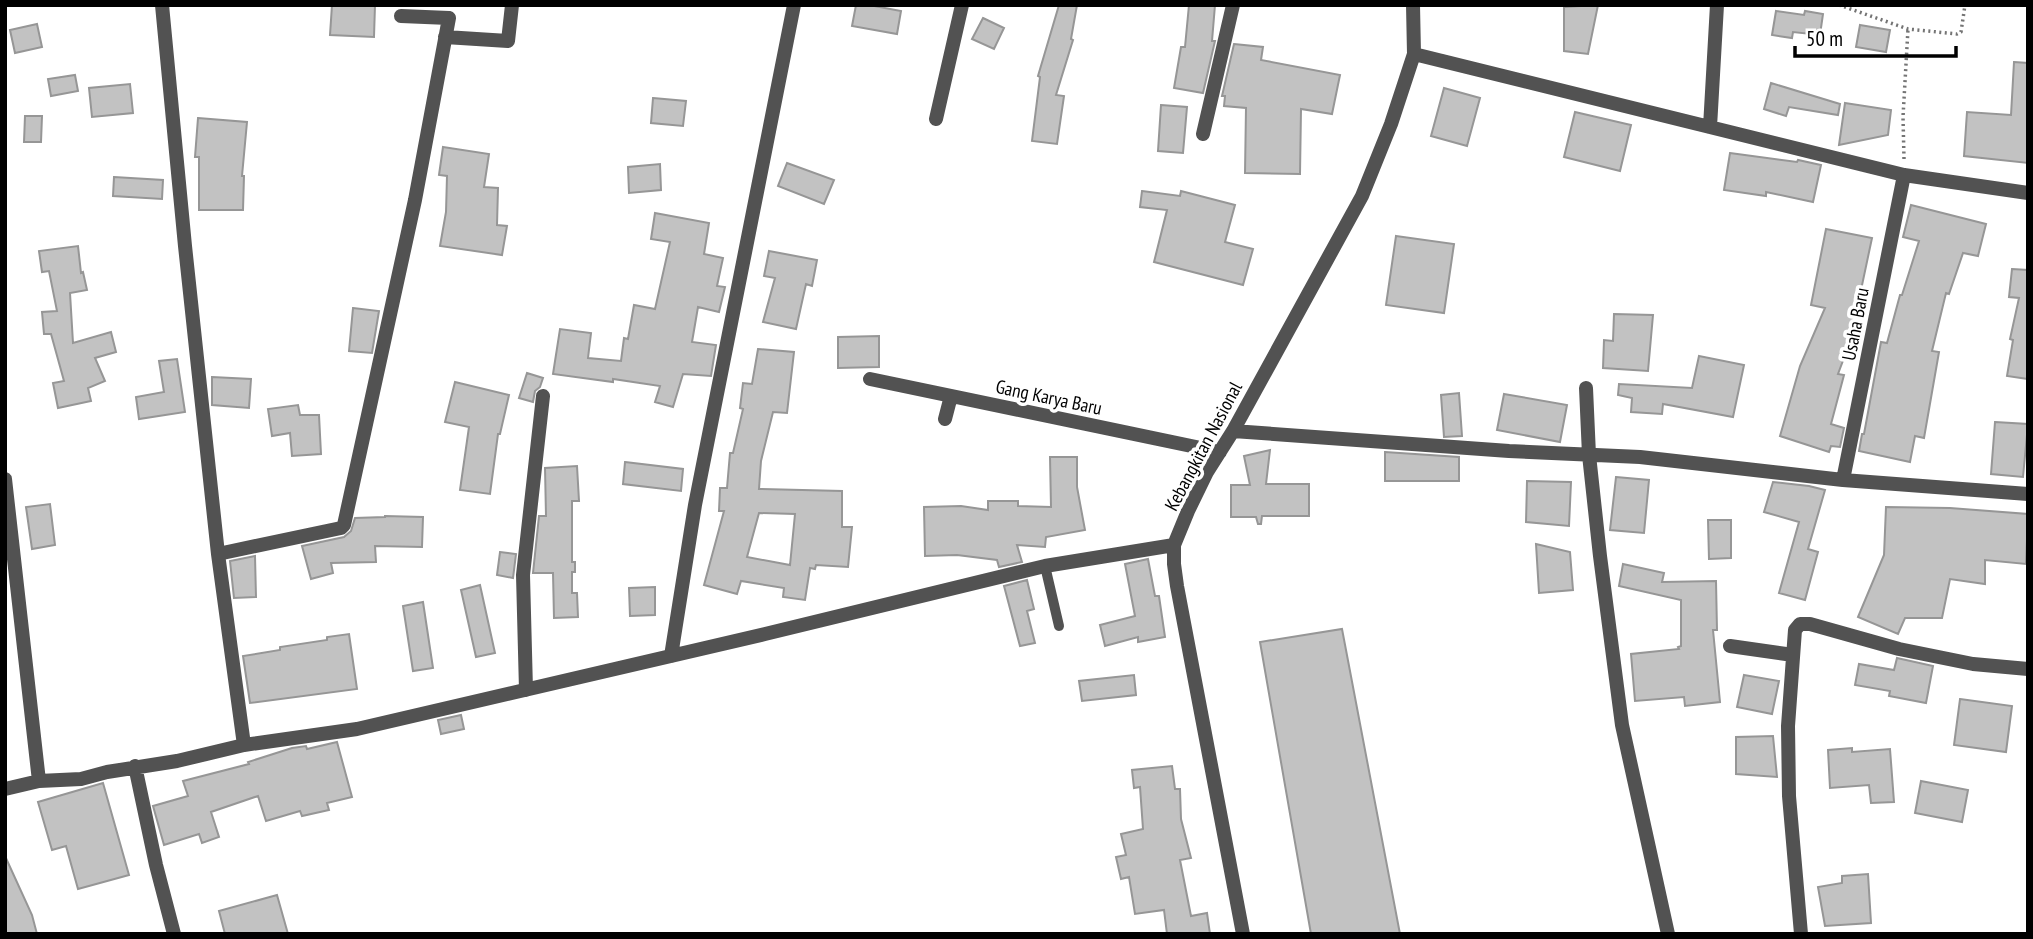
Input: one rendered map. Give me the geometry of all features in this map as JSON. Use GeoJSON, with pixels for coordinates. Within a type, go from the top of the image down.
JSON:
{"type":"FeatureCollection","features":[{"type":"Feature","properties":{"kind":"street"},"geometry":{"type":"LineString","coordinates":[[162,5],[218,554],[244,745]]}},
{"type":"Feature","properties":{"kind":"street"},"geometry":{"type":"LineString","coordinates":[[445,37],[508,41],[512,5]]}},
{"type":"Feature","properties":{"kind":"street"},"geometry":{"type":"LineString","coordinates":[[671,656],[695,505],[794,5]]}},
{"type":"Feature","properties":{"kind":"street"},"geometry":{"type":"LineString","coordinates":[[936,119],[962,5]]}},
{"type":"Feature","properties":{"kind":"street"},"geometry":{"type":"LineString","coordinates":[[1203,134],[1233,5]]}},
{"type":"Feature","properties":{"kind":"street","name":"Kebangkitan Nasional"},"geometry":{"type":"LineString","coordinates":[[1243,934],[1177,586],[1174,545],[1207,472],[1233,431],[1362,196],[1391,124],[1414,54],[1413,5]]}},
{"type":"Feature","properties":{"kind":"street"},"geometry":{"type":"LineString","coordinates":[[1710,127],[1717,5]]}},
{"type":"Feature","properties":{"kind":"street"},"geometry":{"type":"LineString","coordinates":[[218,554],[341,528],[344,525],[415,200],[449,18],[401,16]]}},
{"type":"Feature","properties":{"kind":"street"},"geometry":{"type":"LineString","coordinates":[[1414,54],[1904,175],[2028,193]]}},
{"type":"Feature","properties":{"kind":"street","name":"Usaha Baru"},"geometry":{"type":"LineString","coordinates":[[1843,481],[1904,175]]}},
{"type":"Feature","properties":{"kind":"street","name":"Gang Karya Baru"},"geometry":{"type":"LineString","coordinates":[[870,379],[1220,452]]}},
{"type":"Feature","properties":{"kind":"street"},"geometry":{"type":"LineString","coordinates":[[1586,388],[1589,455],[1622,725],[1668,934]]}},
{"type":"Feature","properties":{"kind":"street"},"geometry":{"type":"LineString","coordinates":[[526,690],[523,575],[543,396]]}},
{"type":"Feature","properties":{"kind":"street"},"geometry":{"type":"LineString","coordinates":[[945,419],[951,396]]}},
{"type":"Feature","properties":{"kind":"street"},"geometry":{"type":"LineString","coordinates":[[1233,431],[1509,451],[1640,457],[1843,481],[2028,494]]}},
{"type":"Feature","properties":{"kind":"street"},"geometry":{"type":"LineString","coordinates":[[5,479],[39,781]]}},
{"type":"Feature","properties":{"kind":"street"},"geometry":{"type":"LineString","coordinates":[[5,789],[39,781],[81,779],[244,745],[357,729],[1045,566],[1174,545]]}},
{"type":"Feature","properties":{"kind":"street"},"geometry":{"type":"LineString","coordinates":[[1801,934],[1789,796],[1788,726],[1795,629],[1800,624],[1810,624],[1899,649],[1973,664],[2028,669]]}},
{"type":"Feature","properties":{"kind":"street"},"geometry":{"type":"LineString","coordinates":[[1730,646],[1793,655]]}},
{"type":"Feature","properties":{"kind":"street"},"geometry":{"type":"LineString","coordinates":[[135,766],[174,934]]}},
{"type":"Feature","properties":{"kind":"lane"},"geometry":{"type":"LineString","coordinates":[[1045,566],[1059,626]]}},
{"type":"Feature","properties":{"kind":"path"},"geometry":{"type":"LineString","coordinates":[[1839,5],[1908,29],[1957,34],[1962,29],[1965,5]]}},
{"type":"Feature","properties":{"kind":"path"},"geometry":{"type":"LineString","coordinates":[[1904,175],[1903,117],[1908,29]]}},
{"type":"Feature","properties":{"kind":"building"},"geometry":{"type":"Polygon","coordinates":[[[332,5],[375,5],[374,37],[330,35],[332,5]]]}},
{"type":"Feature","properties":{"kind":"building"},"geometry":{"type":"Polygon","coordinates":[[[856,5],[901,11],[897,34],[852,26],[856,5]]]}},
{"type":"Feature","properties":{"kind":"building"},"geometry":{"type":"Polygon","coordinates":[[[1059,5],[1077,5],[1071,39],[1073,40],[1056,95],[1064,96],[1057,144],[1032,141],[1038,76],[1059,5]]]}},
{"type":"Feature","properties":{"kind":"building"},"geometry":{"type":"Polygon","coordinates":[[[1189,5],[1215,5],[1212,41],[1215,41],[1203,93],[1174,88],[1181,47],[1185,47],[1189,5]]]}},
{"type":"Feature","properties":{"kind":"building"},"geometry":{"type":"Polygon","coordinates":[[[1598,5],[1588,54],[1564,51],[1564,7],[1598,5]]]}},
{"type":"Feature","properties":{"kind":"building"},"geometry":{"type":"Polygon","coordinates":[[[1776,11],[1804,15],[1805,11],[1823,14],[1820,35],[1793,32],[1792,38],[1772,35],[1776,11]]]}},
{"type":"Feature","properties":{"kind":"building"},"geometry":{"type":"Polygon","coordinates":[[[983,18],[1004,28],[994,49],[972,39],[983,18]]]}},
{"type":"Feature","properties":{"kind":"building"},"geometry":{"type":"Polygon","coordinates":[[[37,24],[42,47],[15,53],[10,30],[37,24]]]}},
{"type":"Feature","properties":{"kind":"building"},"geometry":{"type":"Polygon","coordinates":[[[1860,25],[1890,30],[1886,52],[1856,47],[1860,25]]]}},
{"type":"Feature","properties":{"kind":"building"},"geometry":{"type":"Polygon","coordinates":[[[1234,44],[1263,47],[1261,60],[1340,75],[1332,114],[1301,109],[1300,174],[1245,173],[1246,108],[1224,106],[1225,96],[1222,96],[1234,44]]]}},
{"type":"Feature","properties":{"kind":"building"},"geometry":{"type":"Polygon","coordinates":[[[2014,62],[2028,63],[2028,163],[1964,156],[1967,112],[2011,115],[2014,62]]]}},
{"type":"Feature","properties":{"kind":"building"},"geometry":{"type":"Polygon","coordinates":[[[75,75],[78,91],[51,96],[48,79],[75,75]]]}},
{"type":"Feature","properties":{"kind":"building"},"geometry":{"type":"Polygon","coordinates":[[[1771,83],[1840,104],[1838,115],[1789,107],[1786,116],[1764,109],[1771,83]]]}},
{"type":"Feature","properties":{"kind":"building"},"geometry":{"type":"Polygon","coordinates":[[[130,84],[133,113],[92,117],[89,88],[130,84]]]}},
{"type":"Feature","properties":{"kind":"building"},"geometry":{"type":"Polygon","coordinates":[[[1444,88],[1480,98],[1467,146],[1431,136],[1444,88]]]}},
{"type":"Feature","properties":{"kind":"building"},"geometry":{"type":"Polygon","coordinates":[[[653,98],[686,101],[683,126],[651,123],[653,98]]]}},
{"type":"Feature","properties":{"kind":"building"},"geometry":{"type":"Polygon","coordinates":[[[1845,103],[1891,110],[1888,135],[1839,145],[1845,103]]]}},
{"type":"Feature","properties":{"kind":"building"},"geometry":{"type":"Polygon","coordinates":[[[1161,105],[1187,107],[1183,153],[1158,151],[1161,105]]]}},
{"type":"Feature","properties":{"kind":"building"},"geometry":{"type":"Polygon","coordinates":[[[1575,112],[1631,125],[1620,171],[1564,157],[1575,112]]]}},
{"type":"Feature","properties":{"kind":"building"},"geometry":{"type":"Polygon","coordinates":[[[25,116],[42,116],[41,142],[24,142],[25,116]]]}},
{"type":"Feature","properties":{"kind":"building"},"geometry":{"type":"Polygon","coordinates":[[[198,118],[247,122],[242,176],[243,210],[199,210],[199,157],[195,157],[198,118]]]}},
{"type":"Feature","properties":{"kind":"building"},"geometry":{"type":"Polygon","coordinates":[[[443,147],[489,154],[484,187],[498,188],[497,225],[507,226],[502,255],[440,246],[446,212],[447,176],[439,175],[443,147]]]}},
{"type":"Feature","properties":{"kind":"building"},"geometry":{"type":"Polygon","coordinates":[[[1730,153],[1821,165],[1813,202],[1766,192],[1766,196],[1724,190],[1730,153]]]}},
{"type":"Feature","properties":{"kind":"building"},"geometry":{"type":"Polygon","coordinates":[[[787,163],[834,180],[824,204],[778,186],[787,163]]]}},
{"type":"Feature","properties":{"kind":"building"},"geometry":{"type":"Polygon","coordinates":[[[660,164],[661,190],[629,193],[628,167],[660,164]]]}},
{"type":"Feature","properties":{"kind":"building"},"geometry":{"type":"Polygon","coordinates":[[[114,177],[163,180],[162,199],[113,196],[114,177]]]}},
{"type":"Feature","properties":{"kind":"building"},"geometry":{"type":"Polygon","coordinates":[[[1142,191],[1180,196],[1181,191],[1235,205],[1225,242],[1253,249],[1243,285],[1154,262],[1167,210],[1140,207],[1142,191]]]}},
{"type":"Feature","properties":{"kind":"building"},"geometry":{"type":"Polygon","coordinates":[[[1911,205],[1986,224],[1978,256],[1963,253],[1949,294],[1946,293],[1932,351],[1939,352],[1924,438],[1915,436],[1910,462],[1859,451],[1881,342],[1887,343],[1919,241],[1903,237],[1911,205]]]}},
{"type":"Feature","properties":{"kind":"building"},"geometry":{"type":"Polygon","coordinates":[[[655,213],[709,223],[704,254],[723,258],[717,286],[725,287],[719,312],[698,307],[692,342],[716,345],[711,376],[683,374],[673,407],[655,402],[660,386],[553,374],[560,329],[591,333],[588,358],[621,361],[624,338],[628,339],[634,305],[655,309],[670,242],[651,239],[655,213]]]}},
{"type":"Feature","properties":{"kind":"building"},"geometry":{"type":"Polygon","coordinates":[[[1826,229],[1872,238],[1850,342],[1838,374],[1844,375],[1831,424],[1844,428],[1840,447],[1831,446],[1829,452],[1780,436],[1800,366],[1825,308],[1811,305],[1826,229]]]}},
{"type":"Feature","properties":{"kind":"building"},"geometry":{"type":"Polygon","coordinates":[[[1396,236],[1454,244],[1444,313],[1386,305],[1396,236]]]}},
{"type":"Feature","properties":{"kind":"building"},"geometry":{"type":"Polygon","coordinates":[[[78,246],[81,273],[83,272],[87,290],[70,293],[73,343],[111,332],[116,352],[95,358],[105,381],[88,388],[91,401],[58,408],[53,383],[64,381],[51,334],[44,334],[42,312],[57,311],[49,271],[42,272],[39,251],[78,246]]]}},
{"type":"Feature","properties":{"kind":"building"},"geometry":{"type":"Polygon","coordinates":[[[769,251],[817,260],[812,286],[806,284],[796,329],[763,322],[775,278],[764,276],[769,251]]]}},
{"type":"Feature","properties":{"kind":"building"},"geometry":{"type":"Polygon","coordinates":[[[2012,269],[2028,270],[2028,379],[2007,376],[2013,340],[2010,339],[2019,298],[2009,297],[2012,269]]]}},
{"type":"Feature","properties":{"kind":"building"},"geometry":{"type":"Polygon","coordinates":[[[353,308],[379,311],[372,353],[349,351],[353,308]]]}},
{"type":"Feature","properties":{"kind":"building"},"geometry":{"type":"Polygon","coordinates":[[[1614,314],[1653,315],[1648,371],[1603,368],[1604,340],[1613,341],[1614,314]]]}},
{"type":"Feature","properties":{"kind":"building"},"geometry":{"type":"Polygon","coordinates":[[[879,336],[879,367],[838,368],[838,337],[879,336]]]}},
{"type":"Feature","properties":{"kind":"building"},"geometry":{"type":"Polygon","coordinates":[[[758,349],[794,352],[787,413],[773,412],[761,461],[759,489],[842,491],[842,527],[852,527],[848,567],[816,565],[815,569],[810,568],[805,600],[783,597],[784,588],[741,581],[737,594],[704,585],[724,511],[719,511],[720,488],[727,488],[730,453],[733,453],[743,409],[740,408],[743,383],[752,384],[758,349]],[[759,513],[747,557],[790,565],[795,514],[759,513]]]}},
{"type":"Feature","properties":{"kind":"building"},"geometry":{"type":"Polygon","coordinates":[[[1699,356],[1744,365],[1733,417],[1663,404],[1662,414],[1631,412],[1632,398],[1618,395],[1619,384],[1692,388],[1699,356]]]}},
{"type":"Feature","properties":{"kind":"building"},"geometry":{"type":"Polygon","coordinates":[[[177,359],[185,412],[139,419],[136,397],[164,392],[159,361],[177,359]]]}},
{"type":"Feature","properties":{"kind":"building"},"geometry":{"type":"Polygon","coordinates":[[[527,373],[543,378],[540,387],[535,391],[533,402],[519,398],[527,373]]]}},
{"type":"Feature","properties":{"kind":"building"},"geometry":{"type":"Polygon","coordinates":[[[212,377],[251,379],[249,408],[212,405],[212,377]]]}},
{"type":"Feature","properties":{"kind":"building"},"geometry":{"type":"Polygon","coordinates":[[[455,382],[509,395],[498,434],[490,494],[460,490],[469,427],[445,422],[455,382]]]}},
{"type":"Feature","properties":{"kind":"building"},"geometry":{"type":"Polygon","coordinates":[[[1459,393],[1462,436],[1444,437],[1441,395],[1459,393]]]}},
{"type":"Feature","properties":{"kind":"building"},"geometry":{"type":"Polygon","coordinates":[[[1504,394],[1567,405],[1560,442],[1497,430],[1504,394]]]}},
{"type":"Feature","properties":{"kind":"building"},"geometry":{"type":"Polygon","coordinates":[[[298,405],[300,415],[319,415],[321,454],[292,456],[290,433],[272,436],[268,409],[298,405]]]}},
{"type":"Feature","properties":{"kind":"building"},"geometry":{"type":"Polygon","coordinates":[[[1995,422],[2028,424],[2023,477],[1991,474],[1995,422]]]}},
{"type":"Feature","properties":{"kind":"building"},"geometry":{"type":"Polygon","coordinates":[[[1270,450],[1266,484],[1309,484],[1309,516],[1262,516],[1261,524],[1258,524],[1256,517],[1231,517],[1231,485],[1250,485],[1244,456],[1270,450]]]}},
{"type":"Feature","properties":{"kind":"building"},"geometry":{"type":"Polygon","coordinates":[[[1385,452],[1459,457],[1459,481],[1385,481],[1385,452]]]}},
{"type":"Feature","properties":{"kind":"building"},"geometry":{"type":"Polygon","coordinates":[[[1050,457],[1077,457],[1077,487],[1085,530],[1046,537],[1045,547],[1017,545],[1022,562],[999,567],[997,560],[957,555],[925,556],[924,507],[961,506],[988,510],[988,501],[1018,501],[1018,506],[1051,507],[1050,457]]]}},
{"type":"Feature","properties":{"kind":"building"},"geometry":{"type":"Polygon","coordinates":[[[625,462],[683,469],[681,491],[623,484],[625,462]]]}},
{"type":"Feature","properties":{"kind":"building"},"geometry":{"type":"Polygon","coordinates":[[[577,466],[579,501],[572,501],[572,562],[575,562],[575,572],[572,572],[572,593],[577,593],[578,617],[554,618],[553,573],[533,573],[539,516],[546,516],[545,468],[577,466]]]}},
{"type":"Feature","properties":{"kind":"building"},"geometry":{"type":"Polygon","coordinates":[[[1616,477],[1649,480],[1644,533],[1610,530],[1616,477]]]}},
{"type":"Feature","properties":{"kind":"building"},"geometry":{"type":"Polygon","coordinates":[[[1527,481],[1571,482],[1569,526],[1526,522],[1527,481]]]}},
{"type":"Feature","properties":{"kind":"building"},"geometry":{"type":"Polygon","coordinates":[[[1773,482],[1825,490],[1808,549],[1818,552],[1805,600],[1779,593],[1799,522],[1764,512],[1773,482]]]}},
{"type":"Feature","properties":{"kind":"building"},"geometry":{"type":"Polygon","coordinates":[[[50,504],[55,545],[32,549],[26,507],[50,504]]]}},
{"type":"Feature","properties":{"kind":"building"},"geometry":{"type":"Polygon","coordinates":[[[1886,507],[1950,508],[2028,514],[2026,564],[1985,560],[1985,584],[1950,579],[1942,618],[1905,618],[1898,634],[1858,617],[1884,555],[1886,507]]]}},
{"type":"Feature","properties":{"kind":"building"},"geometry":{"type":"Polygon","coordinates":[[[423,517],[422,547],[375,546],[376,562],[331,563],[333,573],[311,579],[302,546],[344,537],[351,531],[355,518],[423,517]]]}},
{"type":"Feature","properties":{"kind":"building"},"geometry":{"type":"Polygon","coordinates":[[[1708,520],[1731,520],[1731,558],[1709,559],[1708,520]]]}},
{"type":"Feature","properties":{"kind":"building"},"geometry":{"type":"Polygon","coordinates":[[[1536,544],[1570,552],[1573,590],[1539,593],[1536,544]]]}},
{"type":"Feature","properties":{"kind":"building"},"geometry":{"type":"Polygon","coordinates":[[[500,552],[516,554],[513,578],[497,575],[500,552]]]}},
{"type":"Feature","properties":{"kind":"building"},"geometry":{"type":"Polygon","coordinates":[[[255,556],[256,597],[234,598],[230,561],[255,556]]]}},
{"type":"Feature","properties":{"kind":"building"},"geometry":{"type":"Polygon","coordinates":[[[1148,559],[1155,596],[1159,596],[1165,637],[1138,642],[1138,637],[1105,646],[1100,625],[1135,616],[1125,564],[1148,559]]]}},
{"type":"Feature","properties":{"kind":"building"},"geometry":{"type":"Polygon","coordinates":[[[1623,564],[1664,573],[1662,582],[1716,581],[1717,630],[1713,630],[1720,702],[1685,706],[1684,697],[1635,701],[1631,654],[1679,649],[1681,600],[1619,586],[1623,564]]]}},
{"type":"Feature","properties":{"kind":"building"},"geometry":{"type":"Polygon","coordinates":[[[1027,580],[1034,609],[1027,611],[1035,643],[1020,646],[1004,586],[1027,580]]]}},
{"type":"Feature","properties":{"kind":"building"},"geometry":{"type":"Polygon","coordinates":[[[480,585],[495,653],[476,657],[461,590],[480,585]]]}},
{"type":"Feature","properties":{"kind":"building"},"geometry":{"type":"Polygon","coordinates":[[[655,587],[655,615],[630,616],[629,588],[655,587]]]}},
{"type":"Feature","properties":{"kind":"building"},"geometry":{"type":"Polygon","coordinates":[[[423,602],[433,668],[413,671],[403,606],[423,602]]]}},
{"type":"Feature","properties":{"kind":"building"},"geometry":{"type":"Polygon","coordinates":[[[1342,629],[1400,934],[1311,934],[1260,642],[1342,629]]]}},
{"type":"Feature","properties":{"kind":"building"},"geometry":{"type":"Polygon","coordinates":[[[349,634],[357,689],[250,703],[243,656],[349,634]]]}},
{"type":"Feature","properties":{"kind":"building"},"geometry":{"type":"Polygon","coordinates":[[[1897,658],[1933,666],[1926,703],[1889,696],[1890,691],[1855,685],[1859,664],[1894,670],[1897,658]]]}},
{"type":"Feature","properties":{"kind":"building"},"geometry":{"type":"Polygon","coordinates":[[[1134,675],[1136,695],[1082,701],[1079,681],[1134,675]]]}},
{"type":"Feature","properties":{"kind":"building"},"geometry":{"type":"Polygon","coordinates":[[[1744,675],[1779,681],[1772,714],[1737,707],[1744,675]]]}},
{"type":"Feature","properties":{"kind":"building"},"geometry":{"type":"Polygon","coordinates":[[[1960,699],[2012,706],[2006,752],[1954,745],[1960,699]]]}},
{"type":"Feature","properties":{"kind":"building"},"geometry":{"type":"Polygon","coordinates":[[[461,715],[464,729],[441,734],[438,720],[461,715]]]}},
{"type":"Feature","properties":{"kind":"building"},"geometry":{"type":"Polygon","coordinates":[[[1773,736],[1777,777],[1736,774],[1736,737],[1773,736]]]}},
{"type":"Feature","properties":{"kind":"building"},"geometry":{"type":"Polygon","coordinates":[[[337,742],[352,797],[327,803],[329,810],[302,816],[300,811],[266,821],[258,796],[211,812],[219,837],[202,843],[199,834],[164,845],[153,806],[188,796],[183,781],[249,764],[248,762],[292,748],[306,746],[307,749],[337,742]]]}},
{"type":"Feature","properties":{"kind":"building"},"geometry":{"type":"Polygon","coordinates":[[[1852,748],[1852,752],[1890,749],[1894,802],[1871,803],[1869,785],[1830,788],[1828,750],[1852,748]]]}},
{"type":"Feature","properties":{"kind":"building"},"geometry":{"type":"Polygon","coordinates":[[[1172,766],[1175,789],[1180,789],[1181,819],[1191,858],[1180,860],[1191,916],[1207,913],[1210,934],[1167,934],[1164,910],[1135,914],[1129,877],[1121,879],[1116,857],[1126,855],[1121,834],[1143,829],[1140,787],[1134,788],[1132,770],[1172,766]]]}},
{"type":"Feature","properties":{"kind":"building"},"geometry":{"type":"Polygon","coordinates":[[[1921,781],[1968,790],[1962,822],[1915,813],[1921,781]]]}},
{"type":"Feature","properties":{"kind":"building"},"geometry":{"type":"Polygon","coordinates":[[[103,783],[129,875],[78,889],[66,846],[52,850],[38,802],[103,783]]]}},
{"type":"Feature","properties":{"kind":"building"},"geometry":{"type":"Polygon","coordinates":[[[5,856],[32,915],[37,934],[5,934],[5,856]]]}},
{"type":"Feature","properties":{"kind":"building"},"geometry":{"type":"Polygon","coordinates":[[[1868,874],[1871,923],[1825,926],[1818,887],[1842,883],[1842,876],[1868,874]]]}},
{"type":"Feature","properties":{"kind":"building"},"geometry":{"type":"Polygon","coordinates":[[[277,895],[288,934],[225,934],[219,911],[277,895]]]}}]}
